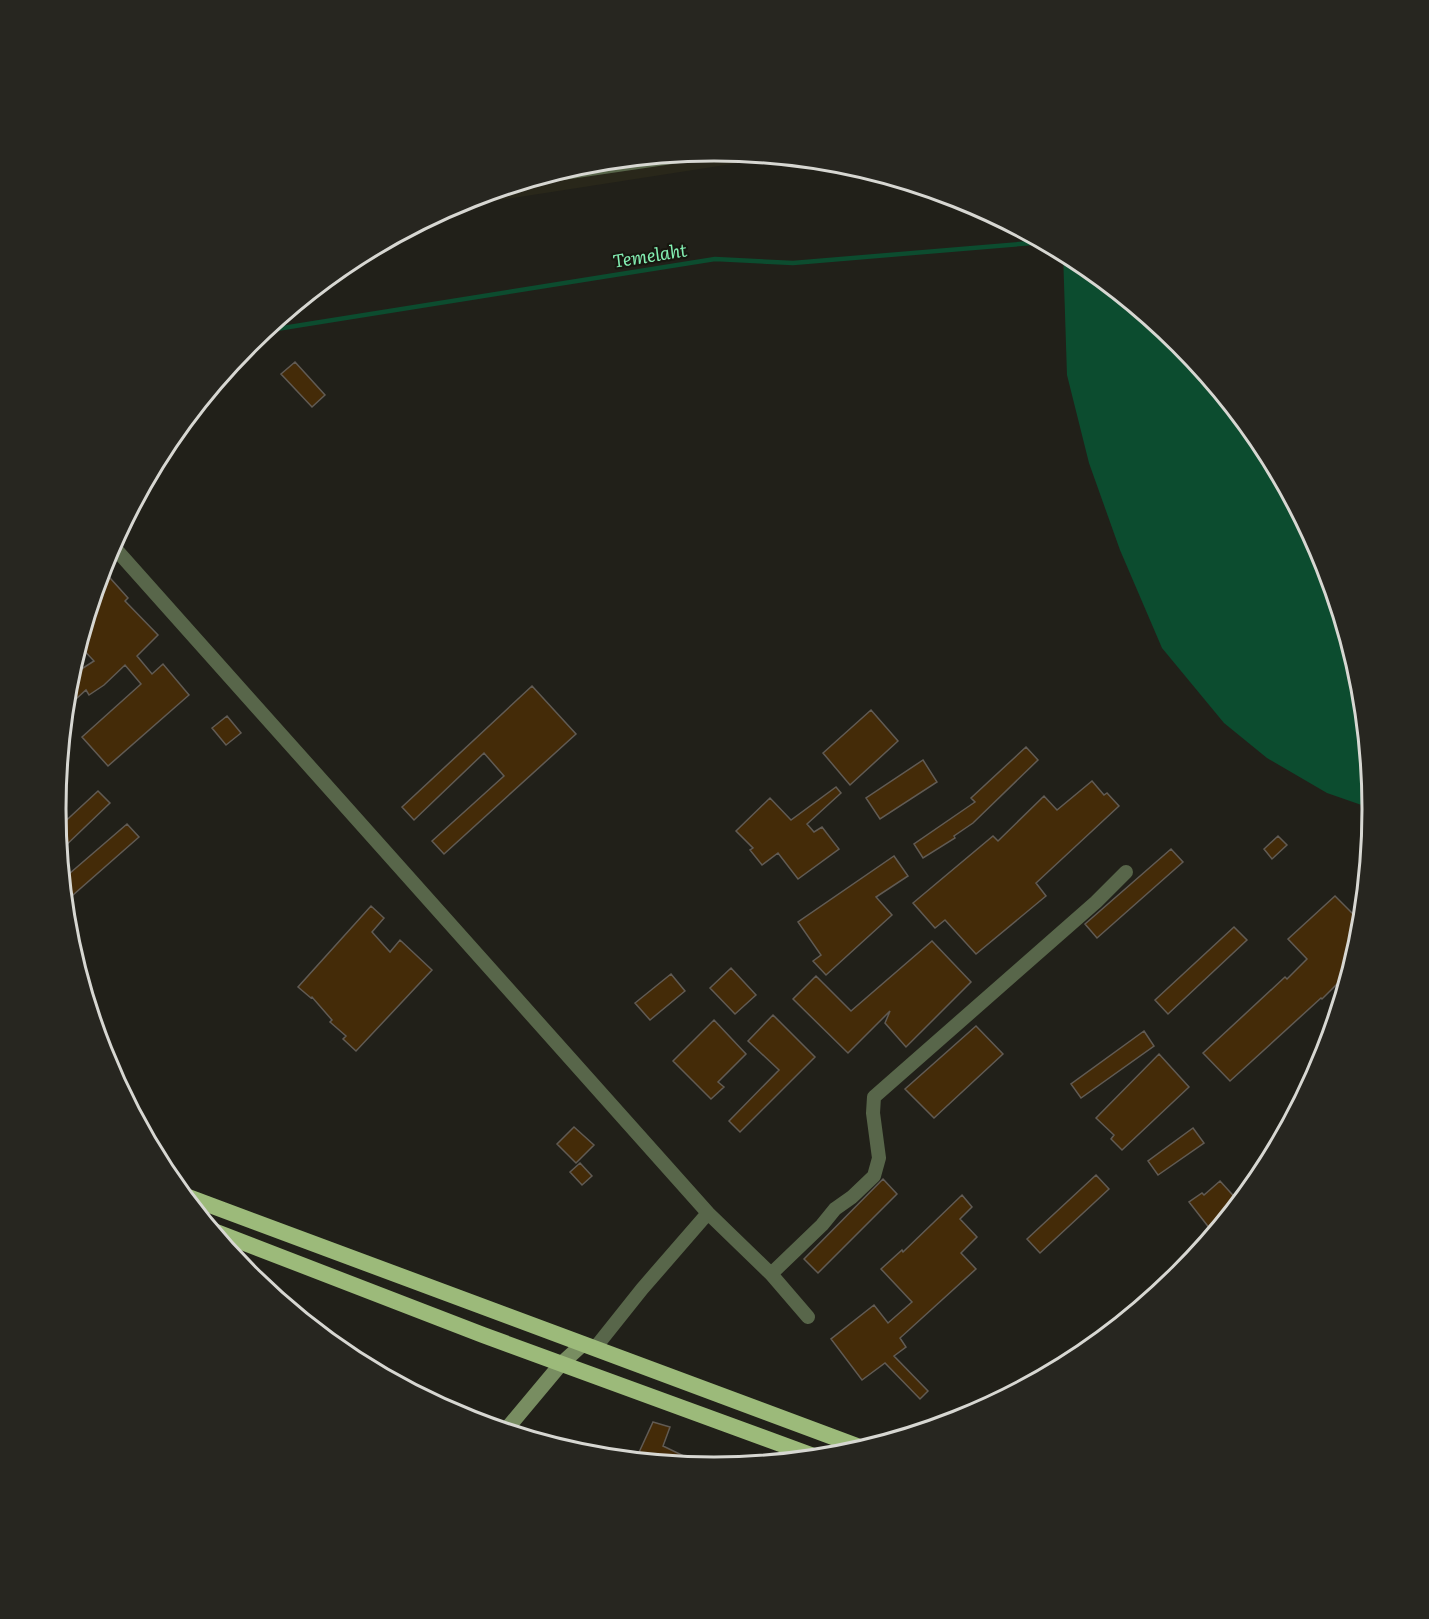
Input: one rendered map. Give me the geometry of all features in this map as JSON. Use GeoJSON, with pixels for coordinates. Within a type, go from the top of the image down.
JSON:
{"type":"FeatureCollection","features":[{"type":"Feature","properties":{"kind":"highway"},"geometry":{"type":"LineString","coordinates":[[197,1200],[851,1444]]}},
{"type":"Feature","properties":{"kind":"highway"},"geometry":{"type":"LineString","coordinates":[[226,1236],[561,1364],[802,1452]]}},
{"type":"Feature","properties":{"kind":"main road"},"geometry":{"type":"LineString","coordinates":[[510,1425],[561,1364],[589,1346]]}},
{"type":"Feature","properties":{"kind":"street"},"geometry":{"type":"LineString","coordinates":[[119,553],[708,1213],[771,1274],[808,1317]]}},
{"type":"Feature","properties":{"kind":"street"},"geometry":{"type":"LineString","coordinates":[[771,1274],[822,1225],[835,1209],[852,1197],[874,1176],[879,1158],[873,1113],[874,1097],[1096,902],[1126,872]]}},
{"type":"Feature","properties":{"kind":"street"},"geometry":{"type":"LineString","coordinates":[[589,1346],[708,1213]]}},
{"type":"Feature","properties":{"kind":"shaded area"},"geometry":{"type":"Polygon","coordinates":[[[672,162],[746,162],[488,202],[588,173],[672,162]]]}},
{"type":"Feature","properties":{"kind":"shaded area"},"geometry":{"type":"Polygon","coordinates":[[[1063,263],[1109,295],[1173,351],[1202,382],[1254,449],[1296,523],[1329,601],[1351,683],[1362,767],[1363,805],[1327,793],[1267,758],[1224,723],[1162,648],[1120,550],[1089,463],[1067,375],[1063,263]]]}},
{"type":"Feature","properties":{"kind":"building"},"geometry":{"type":"Polygon","coordinates":[[[295,362],[325,395],[312,407],[281,374],[295,362]]]}},
{"type":"Feature","properties":{"kind":"building"},"geometry":{"type":"Polygon","coordinates":[[[109,577],[128,598],[125,601],[158,635],[137,656],[152,674],[163,664],[189,695],[108,766],[82,737],[141,684],[125,665],[104,685],[89,695],[86,690],[76,699],[81,669],[94,661],[86,652],[109,577]]]}},
{"type":"Feature","properties":{"kind":"building"},"geometry":{"type":"Polygon","coordinates":[[[532,686],[576,734],[444,854],[432,841],[504,776],[484,753],[414,820],[402,807],[532,686]]]}},
{"type":"Feature","properties":{"kind":"building"},"geometry":{"type":"Polygon","coordinates":[[[871,710],[898,741],[850,785],[823,753],[871,710]]]}},
{"type":"Feature","properties":{"kind":"building"},"geometry":{"type":"Polygon","coordinates":[[[227,716],[241,733],[226,745],[212,728],[227,716]]]}},
{"type":"Feature","properties":{"kind":"building"},"geometry":{"type":"Polygon","coordinates":[[[1026,747],[1038,760],[973,823],[954,836],[955,838],[923,858],[914,844],[975,802],[971,798],[1026,747]]]}},
{"type":"Feature","properties":{"kind":"building"},"geometry":{"type":"Polygon","coordinates":[[[923,760],[937,782],[880,819],[866,798],[923,760]]]}},
{"type":"Feature","properties":{"kind":"building"},"geometry":{"type":"Polygon","coordinates":[[[1092,781],[1104,795],[1107,793],[1119,806],[1036,883],[1046,896],[976,954],[945,920],[935,928],[913,903],[993,836],[998,841],[1044,796],[1057,810],[1092,781]]]}},
{"type":"Feature","properties":{"kind":"building"},"geometry":{"type":"Polygon","coordinates":[[[836,787],[841,793],[807,824],[814,832],[822,827],[839,849],[798,879],[778,853],[762,865],[750,850],[753,848],[736,831],[770,798],[791,820],[836,787]]]}},
{"type":"Feature","properties":{"kind":"building"},"geometry":{"type":"Polygon","coordinates":[[[98,791],[110,803],[67,844],[66,820],[98,791]]]}},
{"type":"Feature","properties":{"kind":"building"},"geometry":{"type":"Polygon","coordinates":[[[127,824],[139,837],[72,896],[70,873],[127,824]]]}},
{"type":"Feature","properties":{"kind":"building"},"geometry":{"type":"Polygon","coordinates":[[[1278,836],[1287,845],[1272,859],[1264,849],[1278,836]]]}},
{"type":"Feature","properties":{"kind":"building"},"geometry":{"type":"Polygon","coordinates":[[[1171,849],[1183,862],[1097,938],[1085,924],[1171,849]]]}},
{"type":"Feature","properties":{"kind":"building"},"geometry":{"type":"Polygon","coordinates":[[[894,856],[908,876],[876,897],[892,915],[826,975],[813,961],[821,955],[798,922],[894,856]]]}},
{"type":"Feature","properties":{"kind":"building"},"geometry":{"type":"Polygon","coordinates":[[[1335,896],[1354,915],[1340,981],[1230,1081],[1203,1053],[1307,959],[1288,939],[1335,896]]]}},
{"type":"Feature","properties":{"kind":"building"},"geometry":{"type":"Polygon","coordinates":[[[371,906],[384,918],[372,932],[390,952],[400,940],[432,970],[356,1051],[343,1039],[346,1036],[330,1022],[332,1020],[312,997],[298,987],[371,906]]]}},
{"type":"Feature","properties":{"kind":"building"},"geometry":{"type":"Polygon","coordinates":[[[1234,927],[1247,940],[1168,1014],[1155,1000],[1234,927]]]}},
{"type":"Feature","properties":{"kind":"building"},"geometry":{"type":"Polygon","coordinates":[[[932,941],[971,982],[906,1047],[885,1023],[890,1011],[848,1053],[793,999],[816,976],[851,1011],[932,941]]]}},
{"type":"Feature","properties":{"kind":"building"},"geometry":{"type":"Polygon","coordinates":[[[731,968],[756,995],[735,1014],[710,988],[731,968]]]}},
{"type":"Feature","properties":{"kind":"building"},"geometry":{"type":"Polygon","coordinates":[[[671,974],[685,991],[650,1020],[635,1003],[671,974]]]}},
{"type":"Feature","properties":{"kind":"building"},"geometry":{"type":"Polygon","coordinates":[[[773,1015],[815,1057],[740,1132],[729,1121],[779,1070],[748,1041],[773,1015]]]}},
{"type":"Feature","properties":{"kind":"building"},"geometry":{"type":"Polygon","coordinates":[[[714,1020],[746,1054],[718,1082],[724,1087],[711,1099],[673,1061],[714,1020]]]}},
{"type":"Feature","properties":{"kind":"building"},"geometry":{"type":"Polygon","coordinates":[[[976,1026],[1003,1054],[934,1118],[905,1089],[976,1026]]]}},
{"type":"Feature","properties":{"kind":"building"},"geometry":{"type":"Polygon","coordinates":[[[1144,1031],[1154,1046],[1081,1098],[1071,1084],[1144,1031]]]}},
{"type":"Feature","properties":{"kind":"building"},"geometry":{"type":"Polygon","coordinates":[[[1159,1054],[1189,1087],[1122,1150],[1111,1139],[1114,1135],[1096,1118],[1159,1054]]]}},
{"type":"Feature","properties":{"kind":"building"},"geometry":{"type":"Polygon","coordinates":[[[574,1127],[594,1145],[576,1163],[557,1144],[574,1127]]]}},
{"type":"Feature","properties":{"kind":"building"},"geometry":{"type":"Polygon","coordinates":[[[1193,1128],[1204,1143],[1158,1175],[1148,1161],[1193,1128]]]}},
{"type":"Feature","properties":{"kind":"building"},"geometry":{"type":"Polygon","coordinates":[[[580,1163],[592,1176],[582,1185],[570,1172],[580,1163]]]}},
{"type":"Feature","properties":{"kind":"building"},"geometry":{"type":"Polygon","coordinates":[[[1096,1175],[1109,1189],[1040,1253],[1027,1239],[1096,1175]]]}},
{"type":"Feature","properties":{"kind":"building"},"geometry":{"type":"Polygon","coordinates":[[[883,1179],[897,1194],[818,1273],[804,1259],[883,1179]]]}},
{"type":"Feature","properties":{"kind":"building"},"geometry":{"type":"Polygon","coordinates":[[[1220,1181],[1234,1197],[1209,1228],[1189,1202],[1202,1193],[1204,1195],[1220,1181]]]}},
{"type":"Feature","properties":{"kind":"building"},"geometry":{"type":"Polygon","coordinates":[[[962,1195],[972,1207],[960,1219],[977,1237],[961,1253],[976,1269],[900,1338],[906,1347],[894,1356],[928,1391],[920,1399],[885,1363],[862,1380],[831,1339],[874,1305],[888,1323],[912,1302],[881,1269],[902,1250],[903,1252],[962,1195]]]}},
{"type":"Feature","properties":{"kind":"building"},"geometry":{"type":"Polygon","coordinates":[[[653,1422],[670,1427],[663,1446],[682,1455],[681,1457],[672,1457],[639,1453],[653,1422]]]}},
{"type":"Feature","properties":{"kind":"waterway","name":"Temelaht"},"geometry":{"type":"LineString","coordinates":[[280,328],[715,259],[793,263],[1030,243]]}}]}
